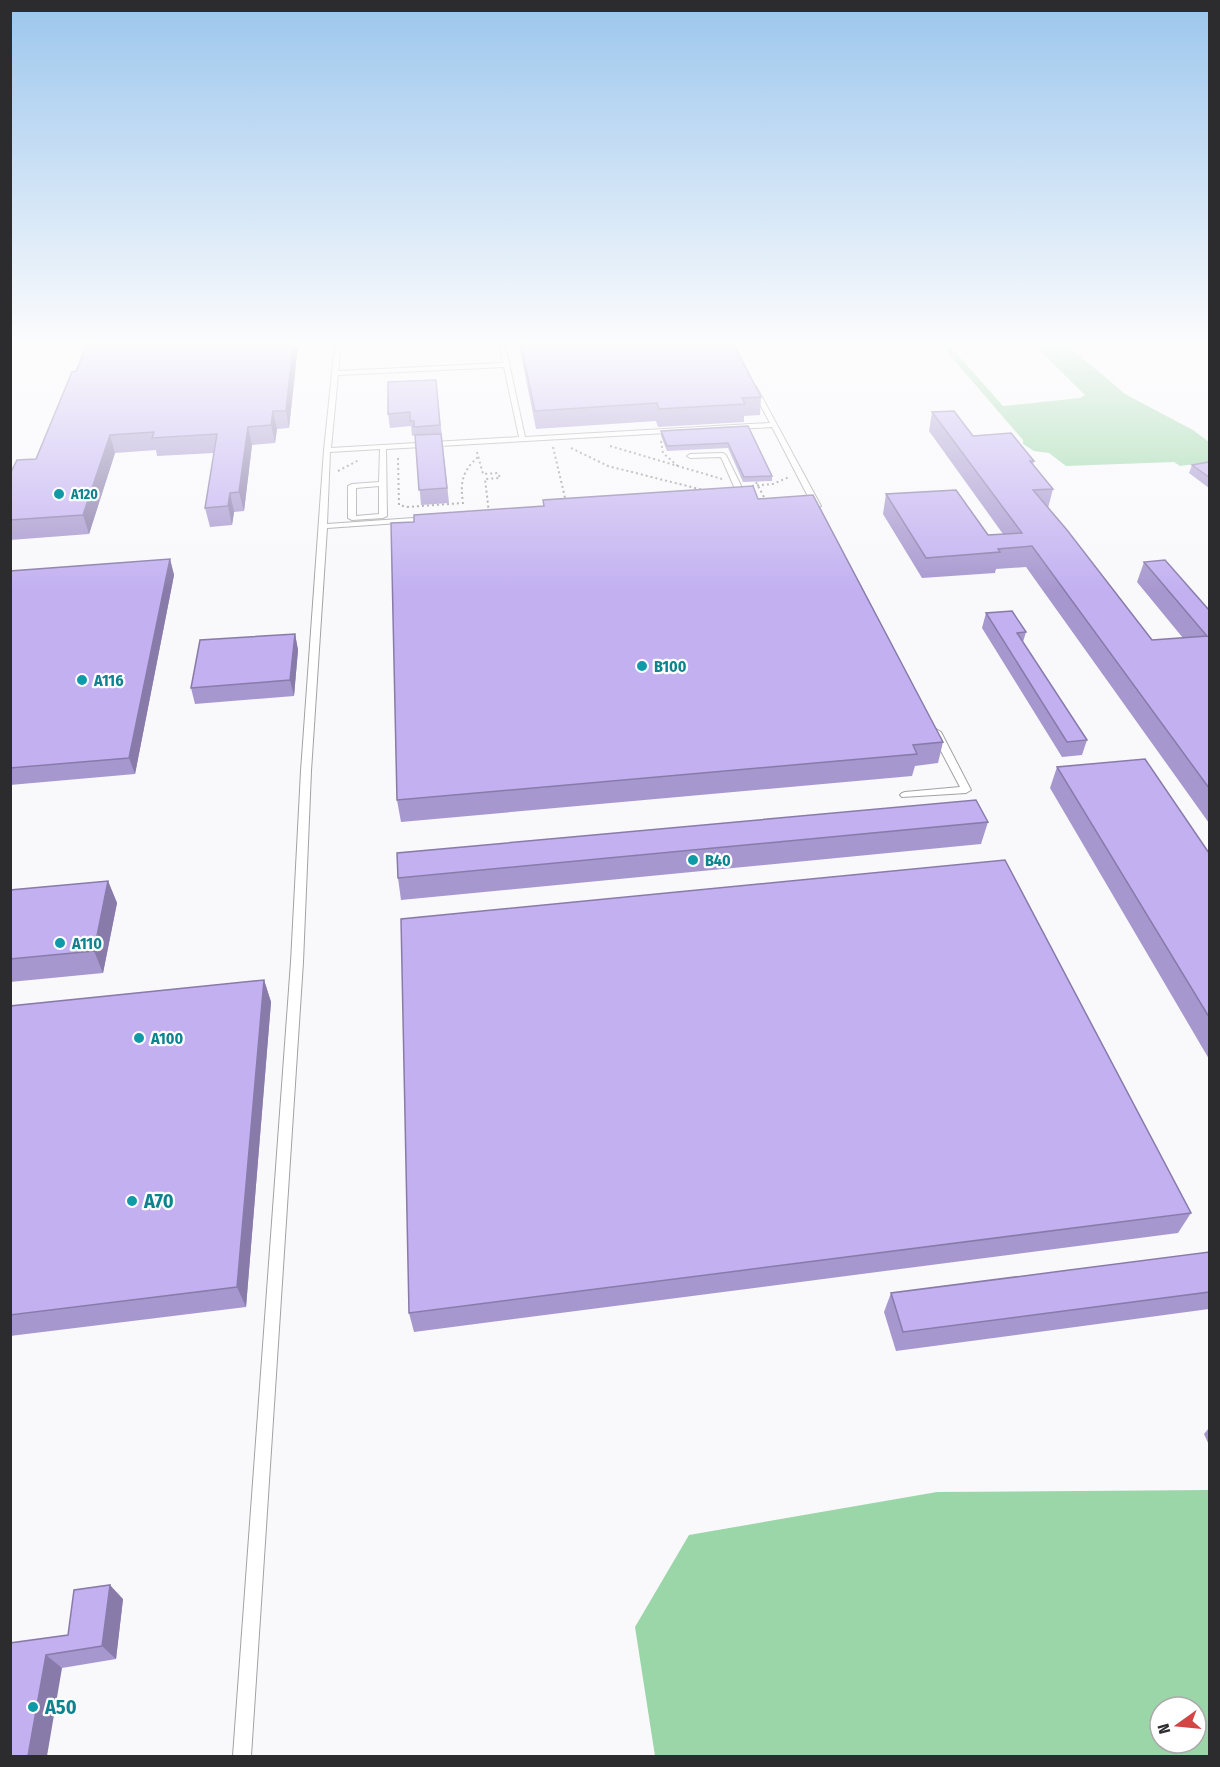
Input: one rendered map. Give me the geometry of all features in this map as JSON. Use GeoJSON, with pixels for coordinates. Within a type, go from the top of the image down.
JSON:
{"type":"FeatureCollection","features":[{"type":"Feature","properties":{"kind":"lane"},"geometry":{"type":"LineString","coordinates":[[242,1756],[297,962],[306,771],[330,427]]}},
{"type":"Feature","properties":{"kind":"lane"},"geometry":{"type":"LineString","coordinates":[[520,427],[522,438]]}},
{"type":"Feature","properties":{"kind":"lane"},"geometry":{"type":"LineString","coordinates":[[327,450],[702,427]]}},
{"type":"Feature","properties":{"kind":"lane"},"geometry":{"type":"LineString","coordinates":[[776,427],[799,473],[806,496],[820,512]]}},
{"type":"Feature","properties":{"kind":"lane"},"geometry":{"type":"LineString","coordinates":[[382,448],[383,516],[352,518],[352,486],[382,484]]}},
{"type":"Feature","properties":{"kind":"lane"},"geometry":{"type":"LineString","coordinates":[[690,456],[723,455],[737,484],[739,500],[765,499]]}},
{"type":"Feature","properties":{"kind":"lane"},"geometry":{"type":"LineString","coordinates":[[323,526],[435,519]]}},
{"type":"Feature","properties":{"kind":"lane"},"geometry":{"type":"LineString","coordinates":[[905,795],[966,790],[930,721]]}},
{"type":"Feature","properties":{"kind":"path"},"geometry":{"type":"LineString","coordinates":[[670,429],[660,442],[663,453],[681,469]]}},
{"type":"Feature","properties":{"kind":"path"},"geometry":{"type":"LineString","coordinates":[[551,437],[608,466],[693,486],[739,500]]}},
{"type":"Feature","properties":{"kind":"path"},"geometry":{"type":"LineString","coordinates":[[551,437],[568,511]]}},
{"type":"Feature","properties":{"kind":"path"},"geometry":{"type":"LineString","coordinates":[[474,441],[483,474],[498,473],[500,478],[485,479],[490,516]]}},
{"type":"Feature","properties":{"kind":"path"},"geometry":{"type":"LineString","coordinates":[[606,445],[737,484],[773,484],[799,473]]}},
{"type":"Feature","properties":{"kind":"path"},"geometry":{"type":"LineString","coordinates":[[400,446],[398,456],[399,505],[407,507],[463,503],[462,474],[465,467],[478,457]]}},
{"type":"Feature","properties":{"kind":"path"},"geometry":{"type":"LineString","coordinates":[[326,477],[382,448]]}},
{"type":"Feature","properties":{"kind":"path"},"geometry":{"type":"LineString","coordinates":[[757,483],[765,499]]}},
{"type":"Feature","properties":{"kind":"path"},"geometry":{"type":"LineString","coordinates":[[407,507],[408,521]]}},
{"type":"Feature","properties":{"kind":"green space"},"geometry":{"type":"Polygon","coordinates":[[[1012,427],[1188,427],[1209,442],[1209,462],[1180,466],[1174,462],[1066,466],[1049,453],[1034,451],[1023,444],[1023,440],[1012,427]]]}},
{"type":"Feature","properties":{"kind":"green space"},"geometry":{"type":"Polygon","coordinates":[[[1209,1490],[1209,1756],[655,1756],[635,1627],[689,1535],[937,1492],[1209,1490]]]}},
{"type":"Feature","properties":{"kind":"building"},"geometry":{"type":"Polygon","coordinates":[[[49,427],[248,427],[239,492],[230,493],[228,506],[205,508],[217,434],[152,438],[154,432],[110,435],[83,515],[10,520],[10,474],[17,460],[36,459],[49,427]]]}},
{"type":"Feature","properties":{"kind":"building"},"geometry":{"type":"Polygon","coordinates":[[[749,427],[772,476],[744,477],[728,443],[667,446],[661,431],[749,427]]]}},
{"type":"Feature","properties":{"kind":"building"},"geometry":{"type":"Polygon","coordinates":[[[943,427],[967,427],[973,436],[1011,433],[1053,489],[1033,490],[1152,640],[1207,636],[1144,562],[1165,560],[1209,610],[1209,788],[1032,546],[998,549],[1000,552],[926,558],[886,494],[956,490],[988,535],[1022,533],[943,427]]]}},
{"type":"Feature","properties":{"kind":"building"},"geometry":{"type":"Polygon","coordinates":[[[441,434],[447,488],[419,490],[415,435],[441,434]]]}},
{"type":"Feature","properties":{"kind":"building"},"geometry":{"type":"Polygon","coordinates":[[[1209,462],[1209,477],[1192,465],[1209,462]]]}},
{"type":"Feature","properties":{"kind":"building","name":"B100"},"geometry":{"type":"Polygon","coordinates":[[[753,486],[758,499],[813,495],[943,742],[913,745],[917,754],[397,800],[391,523],[414,522],[414,515],[544,506],[543,500],[753,486]]]}},
{"type":"Feature","properties":{"kind":"building","name":"A116"},"geometry":{"type":"Polygon","coordinates":[[[170,559],[129,758],[10,768],[10,571],[170,559]]]}},
{"type":"Feature","properties":{"kind":"building"},"geometry":{"type":"Polygon","coordinates":[[[1012,611],[1026,632],[1017,633],[1087,740],[1067,742],[986,613],[1012,611]]]}},
{"type":"Feature","properties":{"kind":"building"},"geometry":{"type":"Polygon","coordinates":[[[295,634],[290,680],[191,688],[200,640],[295,634]]]}},
{"type":"Feature","properties":{"kind":"building"},"geometry":{"type":"Polygon","coordinates":[[[1145,759],[1209,853],[1209,1017],[1057,767],[1145,759]]]}},
{"type":"Feature","properties":{"kind":"building"},"geometry":{"type":"Polygon","coordinates":[[[976,800],[988,822],[398,878],[397,853],[976,800]]]}},
{"type":"Feature","properties":{"kind":"building"},"geometry":{"type":"Polygon","coordinates":[[[1005,860],[1191,1213],[409,1313],[401,919],[1005,860]]]}},
{"type":"Feature","properties":{"kind":"building"},"geometry":{"type":"Polygon","coordinates":[[[108,881],[94,951],[10,959],[10,890],[108,881]]]}},
{"type":"Feature","properties":{"kind":"building","name":"A70"},"geometry":{"type":"Polygon","coordinates":[[[264,980],[237,1287],[10,1315],[10,1006],[264,980]]]}},
{"type":"Feature","properties":{"kind":"building"},"geometry":{"type":"Polygon","coordinates":[[[1209,1252],[1209,1292],[903,1332],[891,1293],[1209,1252]]]}},
{"type":"Feature","properties":{"kind":"building"},"geometry":{"type":"Polygon","coordinates":[[[110,1585],[102,1646],[46,1655],[28,1756],[10,1756],[10,1643],[68,1635],[74,1590],[110,1585]]]}},
{"type":"Feature","properties":{"kind":"place","name":"A120"},"geometry":{"type":"Point","coordinates":[59,494]}},
{"type":"Feature","properties":{"kind":"place","name":"B100"},"geometry":{"type":"Point","coordinates":[642,666]}},
{"type":"Feature","properties":{"kind":"place","name":"A116"},"geometry":{"type":"Point","coordinates":[82,680]}},
{"type":"Feature","properties":{"kind":"place","name":"B40"},"geometry":{"type":"Point","coordinates":[693,860]}},
{"type":"Feature","properties":{"kind":"place","name":"A110"},"geometry":{"type":"Point","coordinates":[60,943]}},
{"type":"Feature","properties":{"kind":"place","name":"A100"},"geometry":{"type":"Point","coordinates":[139,1038]}},
{"type":"Feature","properties":{"kind":"place","name":"A70"},"geometry":{"type":"Point","coordinates":[132,1201]}},
{"type":"Feature","properties":{"kind":"place","name":"A50"},"geometry":{"type":"Point","coordinates":[33,1707]}}]}
